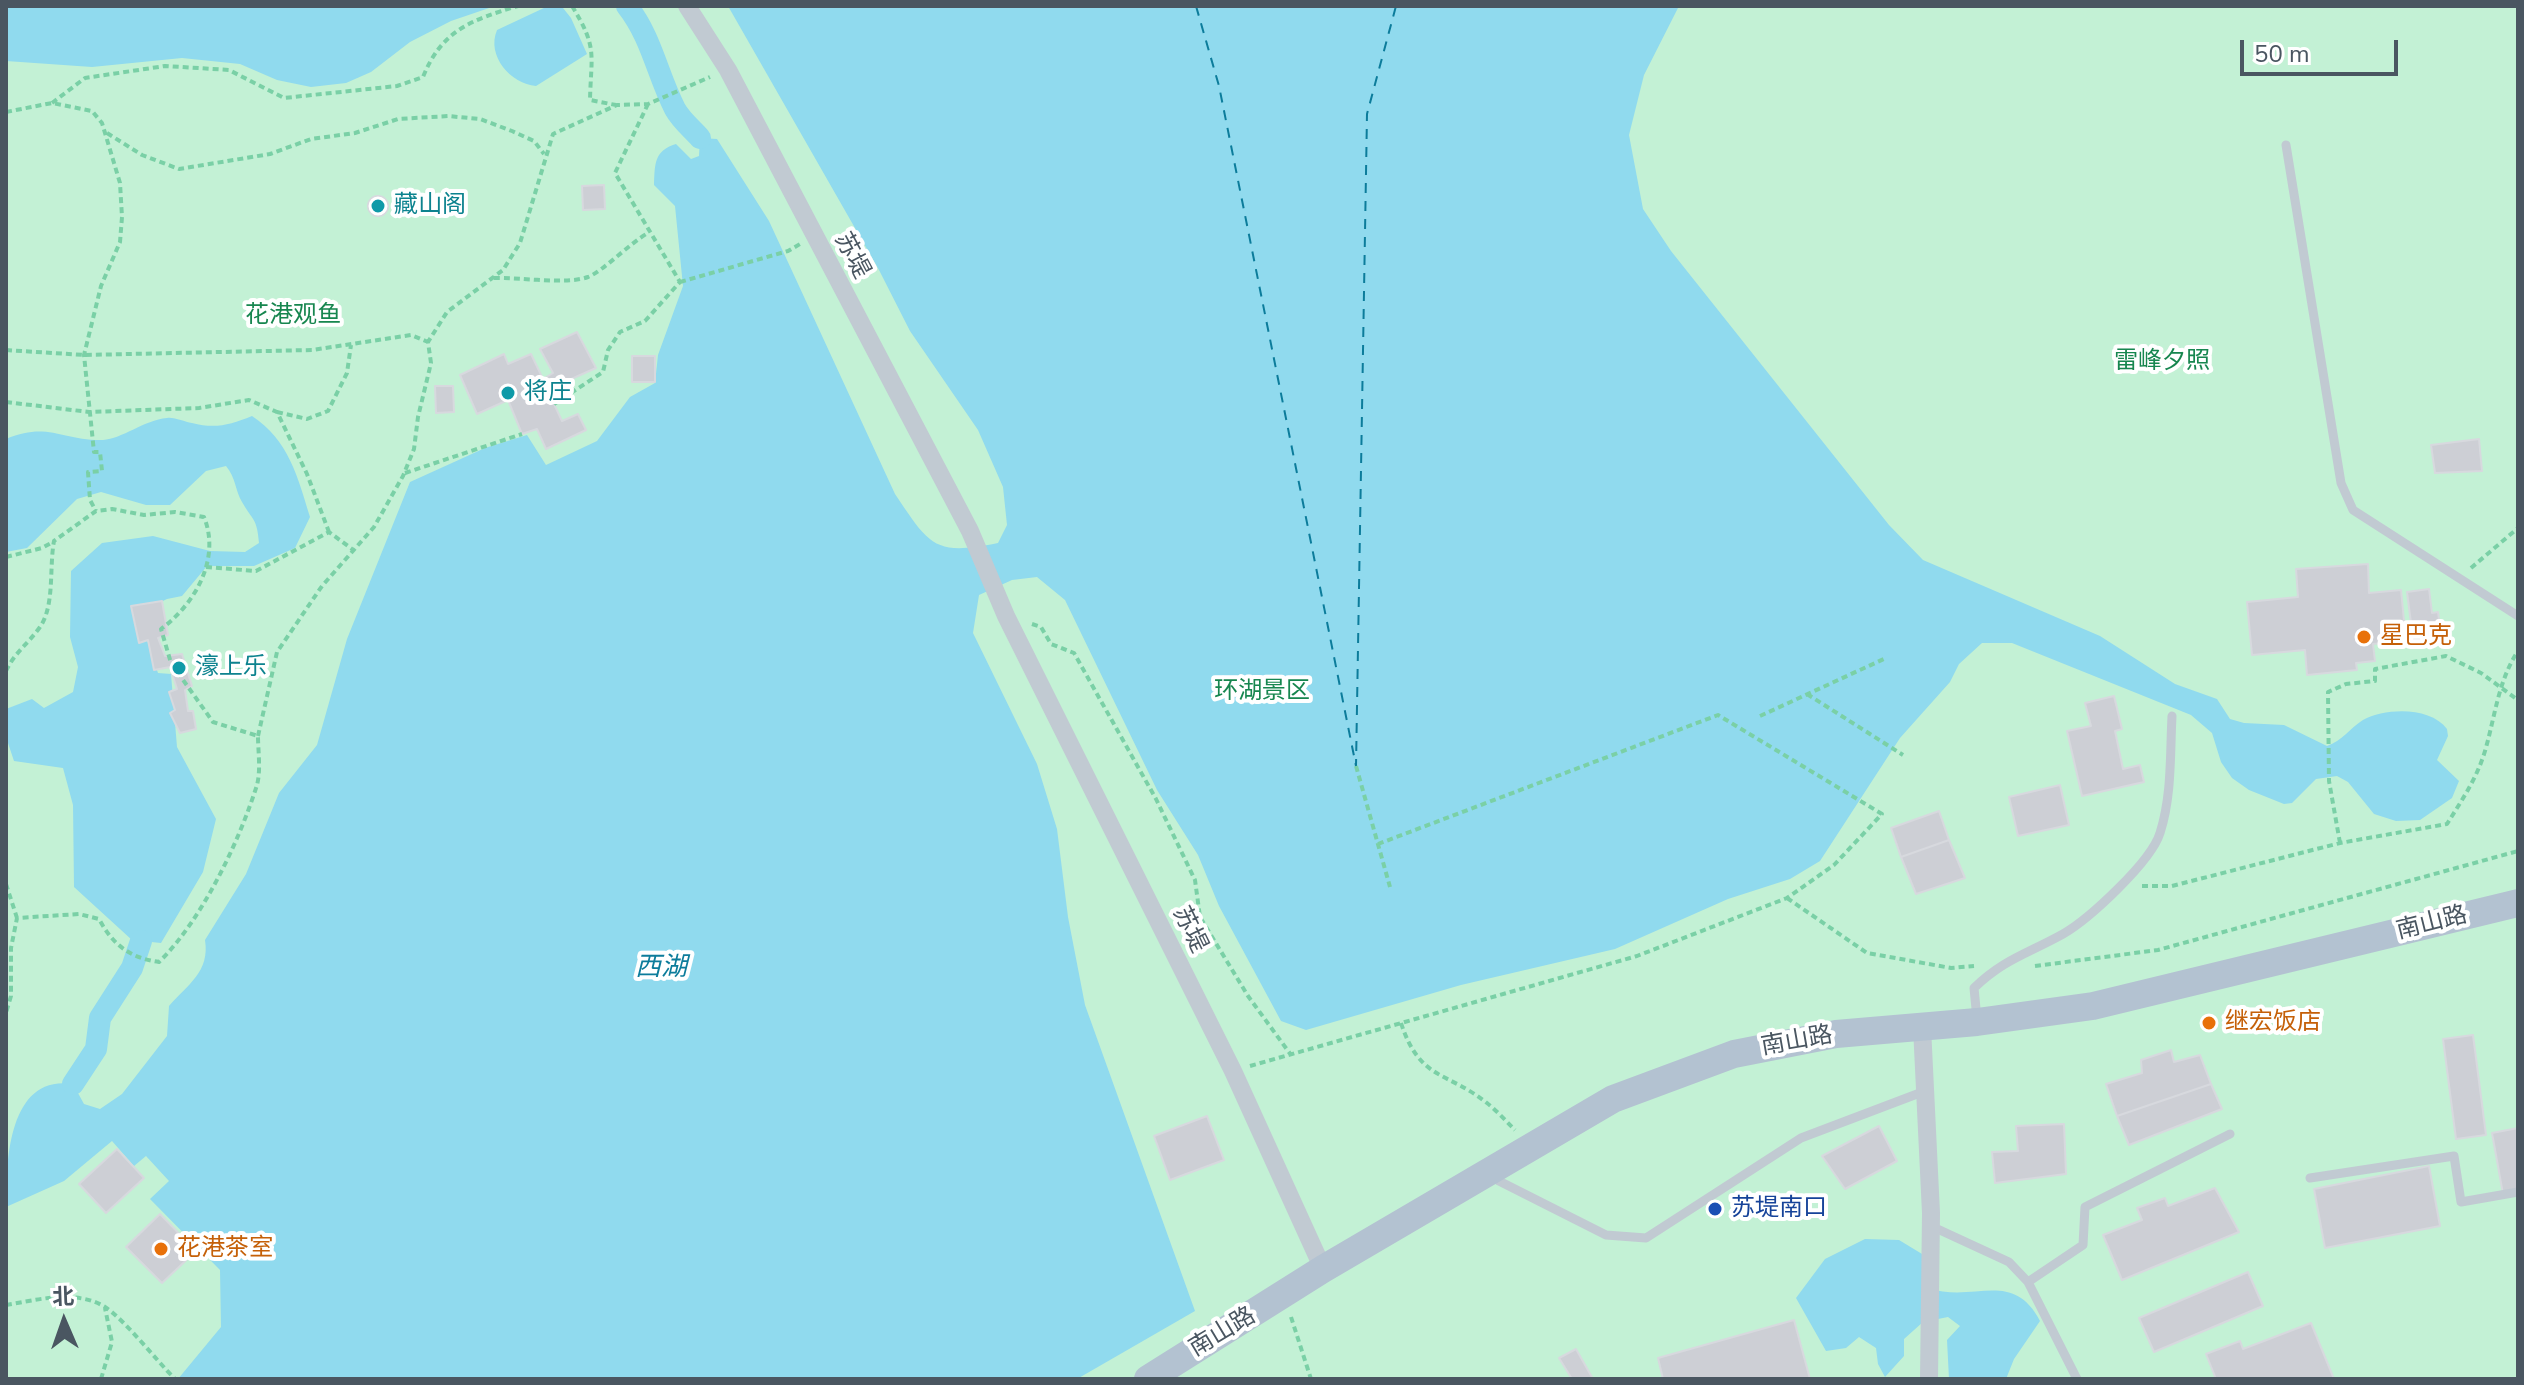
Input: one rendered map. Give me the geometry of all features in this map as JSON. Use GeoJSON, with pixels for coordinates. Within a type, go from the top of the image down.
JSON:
{"type":"FeatureCollection","features":[{"type":"Feature","properties":{"kind":"main road","name":"南山路"},"geometry":{"type":"LineString","coordinates":[[1148,1379],[1285,1296],[1323,1269],[1613,1099],[1734,1054],[1836,1034],[1977,1022],[2093,1006],[2518,903]]}},
{"type":"Feature","properties":{"kind":"street","name":"苏堤"},"geometry":{"type":"LineString","coordinates":[[687,6],[728,70],[970,531],[1006,616],[1233,1071],[1323,1269]]}},
{"type":"Feature","properties":{"kind":"street"},"geometry":{"type":"LineString","coordinates":[[1922,1027],[1931,1226],[1929,1379]]}},
{"type":"Feature","properties":{"kind":"lane"},"geometry":{"type":"LineString","coordinates":[[2286,145],[2341,483],[2353,510],[2518,616]]}},
{"type":"Feature","properties":{"kind":"lane"},"geometry":{"type":"LineString","coordinates":[[1977,1022],[1974,988],[1998,964],[2039,947],[2086,920],[2160,836],[2168,784],[2172,716]]}},
{"type":"Feature","properties":{"kind":"lane"},"geometry":{"type":"LineString","coordinates":[[1489,1170],[1499,1181],[1606,1235],[1646,1238],[1801,1138],[1925,1091]]}},
{"type":"Feature","properties":{"kind":"lane"},"geometry":{"type":"LineString","coordinates":[[2028,1282],[2083,1245],[2085,1207],[2230,1134]]}},
{"type":"Feature","properties":{"kind":"lane"},"geometry":{"type":"LineString","coordinates":[[2310,1178],[2454,1156],[2461,1202],[2518,1192]]}},
{"type":"Feature","properties":{"kind":"lane"},"geometry":{"type":"LineString","coordinates":[[1931,1226],[2009,1262],[2028,1282],[2077,1379]]}},
{"type":"Feature","properties":{"kind":"path"},"geometry":{"type":"LineString","coordinates":[[52,103],[85,78],[165,66],[229,70],[284,98],[397,86],[423,77],[434,50],[452,32],[518,6]]}},
{"type":"Feature","properties":{"kind":"path"},"geometry":{"type":"LineString","coordinates":[[572,6],[588,31],[595,53],[590,100],[617,105],[648,104],[697,83]]}},
{"type":"Feature","properties":{"kind":"path"},"geometry":{"type":"LineString","coordinates":[[6,112],[52,103],[92,111],[105,132],[120,183],[120,242],[101,286],[84,355],[94,452],[100,452],[102,471],[88,472],[90,500],[96,511]]}},
{"type":"Feature","properties":{"kind":"path"},"geometry":{"type":"LineString","coordinates":[[648,104],[615,173],[680,282]]}},
{"type":"Feature","properties":{"kind":"path"},"geometry":{"type":"LineString","coordinates":[[17,918],[79,914],[99,919],[108,935],[123,950],[150,961],[159,962],[175,946],[216,882],[258,782],[258,736],[277,652],[352,549],[374,527],[405,473],[414,449],[431,363],[428,342],[447,312],[503,270],[520,243],[553,134],[617,105]]}},
{"type":"Feature","properties":{"kind":"path"},"geometry":{"type":"LineString","coordinates":[[105,132],[142,155],[179,169],[270,154],[311,139],[355,133],[398,119],[448,116],[480,119],[512,131],[534,141],[545,155]]}},
{"type":"Feature","properties":{"kind":"path"},"geometry":{"type":"LineString","coordinates":[[492,278],[566,280],[589,277],[624,247],[648,233]]}},
{"type":"Feature","properties":{"kind":"path"},"geometry":{"type":"LineString","coordinates":[[554,404],[603,372],[608,350],[620,332],[645,321],[680,282],[788,251]]}},
{"type":"Feature","properties":{"kind":"path"},"geometry":{"type":"LineString","coordinates":[[6,350],[84,355],[312,350],[411,335],[428,342]]}},
{"type":"Feature","properties":{"kind":"path"},"geometry":{"type":"LineString","coordinates":[[6,402],[89,412],[199,408],[249,400],[277,412],[307,419],[328,411],[347,373],[351,345]]}},
{"type":"Feature","properties":{"kind":"path"},"geometry":{"type":"LineString","coordinates":[[277,412],[307,474],[329,532],[352,549]]}},
{"type":"Feature","properties":{"kind":"path"},"geometry":{"type":"LineString","coordinates":[[405,473],[522,434]]}},
{"type":"Feature","properties":{"kind":"path"},"geometry":{"type":"LineString","coordinates":[[6,557],[42,548],[96,511],[112,509],[144,515],[175,512],[204,517],[210,549],[207,567],[182,614],[161,629],[171,663],[213,722],[258,736]]}},
{"type":"Feature","properties":{"kind":"path"},"geometry":{"type":"LineString","coordinates":[[2460,578],[2518,528]]}},
{"type":"Feature","properties":{"kind":"path"},"geometry":{"type":"LineString","coordinates":[[207,567],[256,571],[329,532]]}},
{"type":"Feature","properties":{"kind":"path"},"geometry":{"type":"LineString","coordinates":[[6,671],[15,652],[40,627],[50,604],[49,570],[54,541]]}},
{"type":"Feature","properties":{"kind":"path"},"geometry":{"type":"LineString","coordinates":[[1006,616],[1041,627],[1051,644],[1074,653],[1156,799],[1195,880],[1200,917],[1248,996],[1291,1055]]}},
{"type":"Feature","properties":{"kind":"path"},"geometry":{"type":"LineString","coordinates":[[2119,886],[2172,886],[2340,843],[2447,824],[2472,785],[2506,669],[2518,651]]}},
{"type":"Feature","properties":{"kind":"path"},"geometry":{"type":"LineString","coordinates":[[2340,843],[2329,781],[2328,692],[2346,684],[2375,681],[2375,669],[2446,656],[2481,673],[2518,700]]}},
{"type":"Feature","properties":{"kind":"path"},"geometry":{"type":"LineString","coordinates":[[1760,716],[1886,658]]}},
{"type":"Feature","properties":{"kind":"path"},"geometry":{"type":"LineString","coordinates":[[1807,694],[1903,755]]}},
{"type":"Feature","properties":{"kind":"path"},"geometry":{"type":"LineString","coordinates":[[1233,1071],[1637,956],[1787,898],[1834,865],[1882,814],[1718,715],[1378,844]]}},
{"type":"Feature","properties":{"kind":"path"},"geometry":{"type":"LineString","coordinates":[[1356,766],[1390,887]]}},
{"type":"Feature","properties":{"kind":"path"},"geometry":{"type":"LineString","coordinates":[[1787,898],[1867,953],[1951,968],[1998,964],[2049,967],[2158,950],[2518,851]]}},
{"type":"Feature","properties":{"kind":"path"},"geometry":{"type":"LineString","coordinates":[[6,884],[17,918],[11,948],[11,996],[6,1013]]}},
{"type":"Feature","properties":{"kind":"path"},"geometry":{"type":"LineString","coordinates":[[6,954],[11,948]]}},
{"type":"Feature","properties":{"kind":"path"},"geometry":{"type":"LineString","coordinates":[[1401,1023],[1408,1046],[1423,1066],[1487,1102],[1531,1146]]}},
{"type":"Feature","properties":{"kind":"path"},"geometry":{"type":"LineString","coordinates":[[1285,1296],[1311,1379]]}},
{"type":"Feature","properties":{"kind":"path"},"geometry":{"type":"LineString","coordinates":[[6,1305],[46,1297],[81,1299],[105,1307],[175,1379]]}},
{"type":"Feature","properties":{"kind":"path"},"geometry":{"type":"LineString","coordinates":[[101,1379],[112,1342],[105,1307]]}},
{"type":"Feature","properties":{"kind":"green space","name":"环湖景区"},"geometry":{"type":"Polygon","coordinates":[[[6,6],[2518,6],[2518,1379],[6,1379],[6,6]]]}},
{"type":"Feature","properties":{"kind":"water"},"geometry":{"type":"Polygon","coordinates":[[[6,6],[495,6],[451,21],[410,42],[371,72],[346,83],[311,87],[277,80],[240,64],[182,58],[92,67],[6,61],[6,6]]]}},
{"type":"Feature","properties":{"kind":"water","name":"西湖"},"geometry":{"type":"Polygon","coordinates":[[[728,6],[1679,6],[1644,75],[1629,135],[1643,209],[1671,251],[1889,525],[1923,560],[2100,636],[2175,684],[2217,699],[2230,719],[2244,723],[2284,725],[2327,746],[2372,716],[2407,711],[2430,716],[2447,729],[2448,736],[2437,760],[2459,781],[2452,798],[2420,820],[2396,821],[2374,814],[2348,782],[2337,776],[2316,779],[2292,803],[2284,804],[2249,790],[2232,778],[2221,762],[2212,733],[2191,715],[2012,643],[1982,643],[1959,664],[1950,682],[1900,738],[1820,861],[1790,879],[1728,899],[1615,949],[1461,985],[1306,1030],[1281,1021],[1219,906],[1198,855],[1157,790],[1065,600],[1037,577],[1012,580],[979,595],[973,633],[1037,764],[1057,829],[1068,917],[1085,1005],[1195,1311],[1077,1379],[178,1379],[221,1327],[220,1270],[150,1199],[169,1181],[146,1156],[134,1166],[112,1141],[64,1181],[6,1207],[7,1167],[15,1125],[23,1107],[35,1093],[51,1085],[73,1084],[84,1104],[100,1109],[122,1094],[167,1036],[169,1006],[201,969],[206,951],[205,940],[246,874],[279,793],[317,745],[347,639],[410,482],[485,448],[527,435],[546,465],[597,441],[630,397],[655,383],[658,355],[683,286],[675,206],[654,185],[656,164],[663,150],[676,144],[691,159],[699,156],[700,138],[717,139],[769,221],[895,494],[926,536],[947,547],[977,547],[998,543],[1007,525],[1003,487],[978,430],[910,331],[879,270],[728,6]]]}},
{"type":"Feature","properties":{"kind":"water"},"geometry":{"type":"Polygon","coordinates":[[[546,7],[563,8],[571,18],[587,54],[536,86],[518,80],[503,67],[494,40],[497,30],[546,7]]]}},
{"type":"Feature","properties":{"kind":"water"},"geometry":{"type":"Polygon","coordinates":[[[252,416],[275,436],[283,448],[296,474],[310,517],[295,548],[254,566],[207,566],[182,596],[167,599],[138,613],[158,673],[171,674],[177,747],[216,819],[203,872],[161,943],[132,940],[74,887],[73,805],[63,768],[14,761],[6,737],[6,709],[32,699],[44,708],[73,692],[78,667],[70,637],[71,571],[102,543],[153,536],[210,551],[245,552],[259,543],[257,529],[226,466],[206,471],[170,505],[146,505],[101,492],[77,499],[27,548],[6,552],[6,439],[44,432],[103,440],[167,418],[215,426],[252,416]]]}},
{"type":"Feature","properties":{"kind":"water"},"geometry":{"type":"Polygon","coordinates":[[[1865,1239],[1899,1240],[1927,1257],[1928,1288],[1945,1292],[2004,1291],[2029,1305],[2040,1321],[2014,1359],[2006,1379],[1949,1379],[1947,1340],[1960,1326],[1948,1317],[1923,1322],[1904,1339],[1904,1356],[1885,1377],[1878,1364],[1876,1348],[1859,1337],[1846,1348],[1826,1351],[1796,1298],[1825,1259],[1865,1239]]]}},
{"type":"Feature","properties":{"kind":"building"},"geometry":{"type":"Polygon","coordinates":[[[604,185],[605,209],[583,210],[582,186],[604,185]]]}},
{"type":"Feature","properties":{"kind":"building","name":"藏山阁"},"geometry":{"type":"Polygon","coordinates":[[[378,196],[385,199],[388,206],[385,213],[378,216],[371,213],[368,206],[371,199],[378,196]]]}},
{"type":"Feature","properties":{"kind":"building","name":"将庄"},"geometry":{"type":"Polygon","coordinates":[[[577,332],[596,368],[560,384],[557,379],[545,385],[562,421],[578,414],[586,430],[546,449],[537,429],[522,434],[508,400],[477,414],[460,375],[504,354],[508,364],[531,354],[543,379],[553,373],[540,349],[577,332]]]}},
{"type":"Feature","properties":{"kind":"building"},"geometry":{"type":"Polygon","coordinates":[[[632,356],[655,356],[655,382],[632,382],[632,356]]]}},
{"type":"Feature","properties":{"kind":"building"},"geometry":{"type":"Polygon","coordinates":[[[435,386],[453,386],[454,412],[436,413],[435,386]]]}},
{"type":"Feature","properties":{"kind":"building"},"geometry":{"type":"Polygon","coordinates":[[[2479,439],[2482,471],[2435,473],[2431,445],[2479,439]]]}},
{"type":"Feature","properties":{"kind":"building"},"geometry":{"type":"Polygon","coordinates":[[[2368,564],[2369,593],[2401,590],[2406,641],[2373,644],[2375,661],[2356,663],[2357,670],[2307,675],[2305,650],[2252,655],[2247,602],[2298,597],[2296,569],[2368,564]]]}},
{"type":"Feature","properties":{"kind":"building"},"geometry":{"type":"Polygon","coordinates":[[[2429,589],[2432,613],[2438,612],[2442,642],[2414,646],[2407,592],[2429,589]]]}},
{"type":"Feature","properties":{"kind":"building","name":"濠上乐"},"geometry":{"type":"Polygon","coordinates":[[[162,601],[168,635],[158,638],[165,656],[182,654],[192,686],[185,690],[188,711],[193,711],[196,729],[180,733],[170,713],[175,710],[169,692],[177,689],[170,667],[154,670],[148,640],[139,643],[131,606],[162,601]]]}},
{"type":"Feature","properties":{"kind":"building"},"geometry":{"type":"Polygon","coordinates":[[[2114,696],[2122,729],[2115,731],[2123,769],[2140,765],[2144,782],[2082,796],[2067,731],[2091,726],[2085,703],[2114,696]]]}},
{"type":"Feature","properties":{"kind":"building"},"geometry":{"type":"Polygon","coordinates":[[[2060,785],[2069,825],[2018,836],[2009,797],[2060,785]]]}},
{"type":"Feature","properties":{"kind":"building"},"geometry":{"type":"Polygon","coordinates":[[[1939,811],[1949,840],[1901,857],[1891,828],[1939,811]]]}},
{"type":"Feature","properties":{"kind":"building"},"geometry":{"type":"Polygon","coordinates":[[[1949,840],[1965,878],[1916,894],[1901,857],[1949,840]]]}},
{"type":"Feature","properties":{"kind":"building"},"geometry":{"type":"Polygon","coordinates":[[[2473,1035],[2486,1135],[2456,1139],[2443,1039],[2473,1035]]]}},
{"type":"Feature","properties":{"kind":"building"},"geometry":{"type":"Polygon","coordinates":[[[2171,1050],[2174,1062],[2200,1055],[2211,1084],[2117,1116],[2106,1084],[2142,1073],[2141,1060],[2171,1050]]]}},
{"type":"Feature","properties":{"kind":"building"},"geometry":{"type":"Polygon","coordinates":[[[2211,1084],[2222,1109],[2129,1145],[2117,1116],[2211,1084]]]}},
{"type":"Feature","properties":{"kind":"building"},"geometry":{"type":"Polygon","coordinates":[[[1207,1116],[1224,1160],[1170,1180],[1154,1136],[1207,1116]]]}},
{"type":"Feature","properties":{"kind":"building"},"geometry":{"type":"Polygon","coordinates":[[[2064,1124],[2066,1174],[1995,1183],[1992,1152],[2018,1151],[2016,1126],[2064,1124]]]}},
{"type":"Feature","properties":{"kind":"building"},"geometry":{"type":"Polygon","coordinates":[[[1879,1126],[1897,1161],[1845,1189],[1822,1156],[1879,1126]]]}},
{"type":"Feature","properties":{"kind":"building"},"geometry":{"type":"Polygon","coordinates":[[[2518,1128],[2518,1191],[2503,1194],[2492,1133],[2518,1128]]]}},
{"type":"Feature","properties":{"kind":"building"},"geometry":{"type":"Polygon","coordinates":[[[117,1149],[144,1178],[106,1213],[79,1184],[117,1149]]]}},
{"type":"Feature","properties":{"kind":"building"},"geometry":{"type":"Polygon","coordinates":[[[2429,1166],[2440,1226],[2325,1248],[2314,1189],[2429,1166]]]}},
{"type":"Feature","properties":{"kind":"building"},"geometry":{"type":"Polygon","coordinates":[[[2215,1188],[2239,1232],[2122,1280],[2103,1235],[2142,1220],[2137,1208],[2165,1198],[2168,1206],[2215,1188]]]}},
{"type":"Feature","properties":{"kind":"building","name":"花港茶室"},"geometry":{"type":"Polygon","coordinates":[[[160,1214],[196,1251],[162,1283],[126,1247],[160,1214]]]}},
{"type":"Feature","properties":{"kind":"building"},"geometry":{"type":"Polygon","coordinates":[[[2248,1272],[2263,1306],[2154,1352],[2139,1318],[2248,1272]]]}},
{"type":"Feature","properties":{"kind":"building"},"geometry":{"type":"Polygon","coordinates":[[[1794,1320],[1810,1379],[1663,1379],[1658,1358],[1794,1320]]]}},
{"type":"Feature","properties":{"kind":"building"},"geometry":{"type":"Polygon","coordinates":[[[2311,1323],[2334,1379],[2216,1379],[2206,1354],[2240,1341],[2243,1349],[2311,1323]]]}},
{"type":"Feature","properties":{"kind":"building"},"geometry":{"type":"Polygon","coordinates":[[[1576,1349],[1593,1379],[1572,1379],[1559,1358],[1576,1349]]]}},
{"type":"Feature","properties":{"kind":"waterway"},"geometry":{"type":"LineString","coordinates":[[627,6],[643,31],[675,109],[700,138]]}},
{"type":"Feature","properties":{"kind":"waterway"},"geometry":{"type":"LineString","coordinates":[[73,1084],[96,1049],[100,1018],[132,968],[141,941]]}},
{"type":"Feature","properties":{"kind":"ferry route"},"geometry":{"type":"LineString","coordinates":[[1196,6],[1219,86],[1356,766],[1367,114],[1396,6]]}},
{"type":"Feature","properties":{"kind":"place","name":"藏山阁"},"geometry":{"type":"Point","coordinates":[378,206]}},
{"type":"Feature","properties":{"kind":"place","name":"将庄"},"geometry":{"type":"Point","coordinates":[508,393]}},
{"type":"Feature","properties":{"kind":"place","name":"星巴克"},"geometry":{"type":"Point","coordinates":[2364,637]}},
{"type":"Feature","properties":{"kind":"place","name":"濠上乐"},"geometry":{"type":"Point","coordinates":[179,668]}},
{"type":"Feature","properties":{"kind":"place","name":"继宏饭店"},"geometry":{"type":"Point","coordinates":[2209,1023]}},
{"type":"Feature","properties":{"kind":"place","name":"苏堤南口"},"geometry":{"type":"Point","coordinates":[1715,1209]}},
{"type":"Feature","properties":{"kind":"place","name":"花港茶室"},"geometry":{"type":"Point","coordinates":[161,1249]}},
{"type":"Feature","properties":{"kind":"park label","name":"花港观鱼"},"geometry":{"type":"Point","coordinates":[293,316]}},
{"type":"Feature","properties":{"kind":"park label","name":"雷峰夕照"},"geometry":{"type":"Point","coordinates":[2162,362]}}]}
